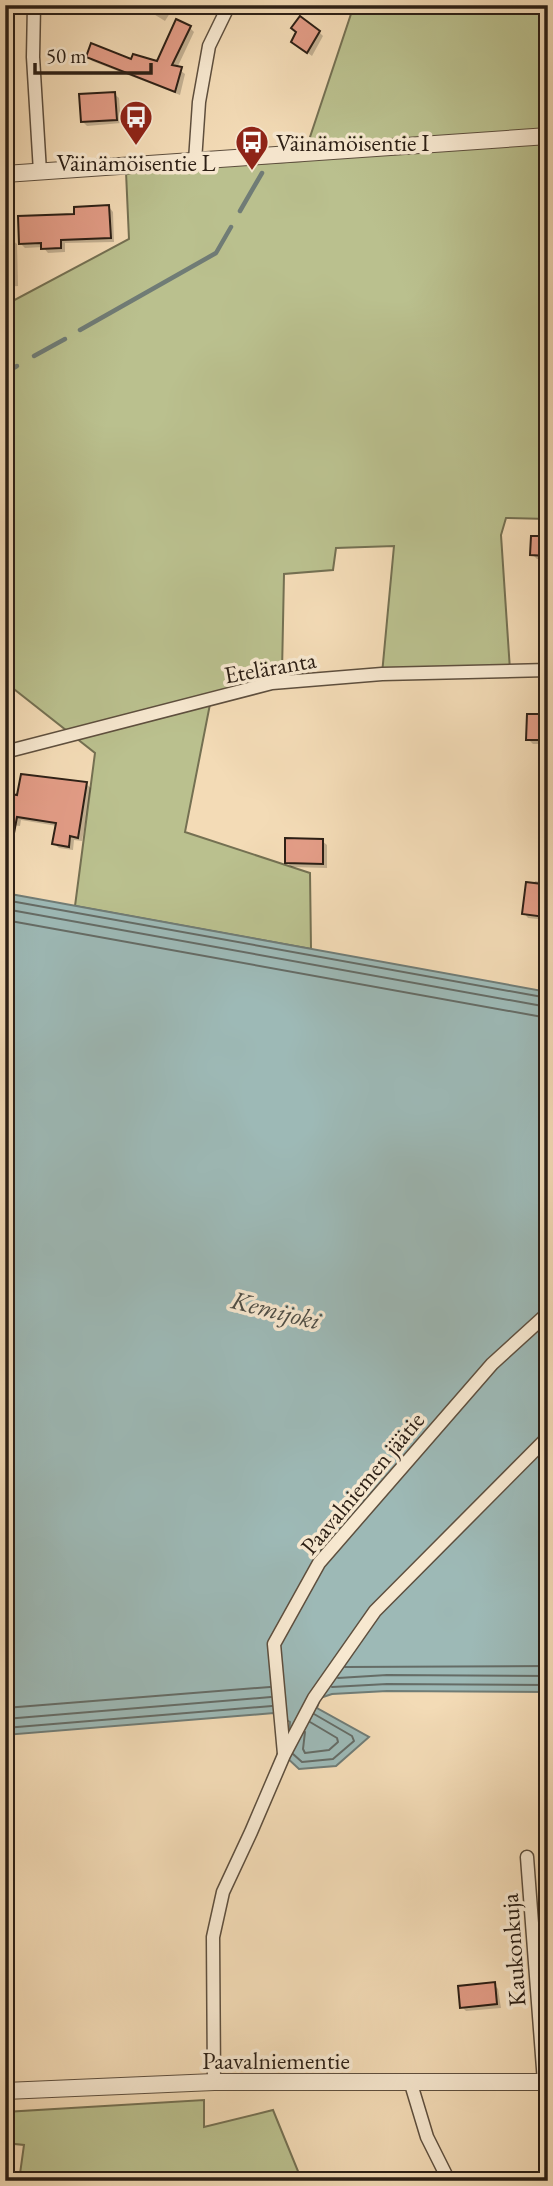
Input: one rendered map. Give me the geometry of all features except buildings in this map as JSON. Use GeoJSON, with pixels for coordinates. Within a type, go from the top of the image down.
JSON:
{"type":"FeatureCollection","features":[{"type":"Feature","properties":{"kind":"street"},"geometry":{"type":"LineString","coordinates":[[34,5],[33,57],[40,172]]}},
{"type":"Feature","properties":{"kind":"street"},"geometry":{"type":"LineString","coordinates":[[195,161],[199,102],[209,46],[229,5]]}},
{"type":"Feature","properties":{"kind":"street"},"geometry":{"type":"LineString","coordinates":[[5,174],[548,136]]}},
{"type":"Feature","properties":{"kind":"street","name":"Eteläranta"},"geometry":{"type":"LineString","coordinates":[[5,752],[272,683],[382,674],[548,670]]}},
{"type":"Feature","properties":{"kind":"street","name":"Paavalniemen jäätie"},"geometry":{"type":"LineString","coordinates":[[284,1755],[274,1644],[319,1563],[492,1364],[548,1313]]}},
{"type":"Feature","properties":{"kind":"street","name":"Paavalniemen jäätie"},"geometry":{"type":"LineString","coordinates":[[214,2082],[213,1937],[223,1892],[284,1755],[314,1698],[375,1611],[548,1437]]}},
{"type":"Feature","properties":{"kind":"street","name":"Kaukonkuja"},"geometry":{"type":"LineString","coordinates":[[527,1857],[546,2082]]}},
{"type":"Feature","properties":{"kind":"street","name":"Paavalniementie"},"geometry":{"type":"LineString","coordinates":[[5,2091],[214,2082],[546,2082]]}},
{"type":"Feature","properties":{"kind":"street"},"geometry":{"type":"LineString","coordinates":[[411,2084],[427,2137],[449,2181]]}},
{"type":"Feature","properties":{"kind":"green space"},"geometry":{"type":"Polygon","coordinates":[[[354,5],[548,5],[548,519],[506,518],[501,535],[510,670],[382,674],[394,546],[336,548],[333,570],[284,574],[282,672],[211,699],[185,832],[310,873],[311,949],[75,906],[95,753],[5,682],[5,303],[129,239],[126,172],[302,161],[354,5]]]}},
{"type":"Feature","properties":{"kind":"green space"},"geometry":{"type":"Polygon","coordinates":[[[204,2100],[204,2127],[273,2110],[302,2181],[19,2181],[24,2145],[5,2143],[5,2112],[204,2100]]]}},
{"type":"Feature","properties":{"kind":"water","name":"Kemijoki"},"geometry":{"type":"Polygon","coordinates":[[[5,893],[548,992],[548,1692],[387,1691],[332,1694],[320,1698],[317,1708],[369,1737],[336,1766],[299,1769],[284,1755],[290,1722],[274,1713],[5,1735],[5,893]]]}},
{"type":"Feature","properties":{"kind":"waterway"},"geometry":{"type":"LineString","coordinates":[[240,211],[262,173]]}},
{"type":"Feature","properties":{"kind":"waterway"},"geometry":{"type":"LineString","coordinates":[[80,330],[216,253],[231,227]]}},
{"type":"Feature","properties":{"kind":"waterway"},"geometry":{"type":"LineString","coordinates":[[34,356],[65,339]]}},
{"type":"Feature","properties":{"kind":"waterway"},"geometry":{"type":"LineString","coordinates":[[5,373],[17,366]]}},
{"type":"Feature","properties":{"kind":"place","name":"Väinämöisentie L"},"geometry":{"type":"Point","coordinates":[136,147]}},
{"type":"Feature","properties":{"kind":"place","name":"Väinämöisentie I"},"geometry":{"type":"Point","coordinates":[252,172]}}]}
